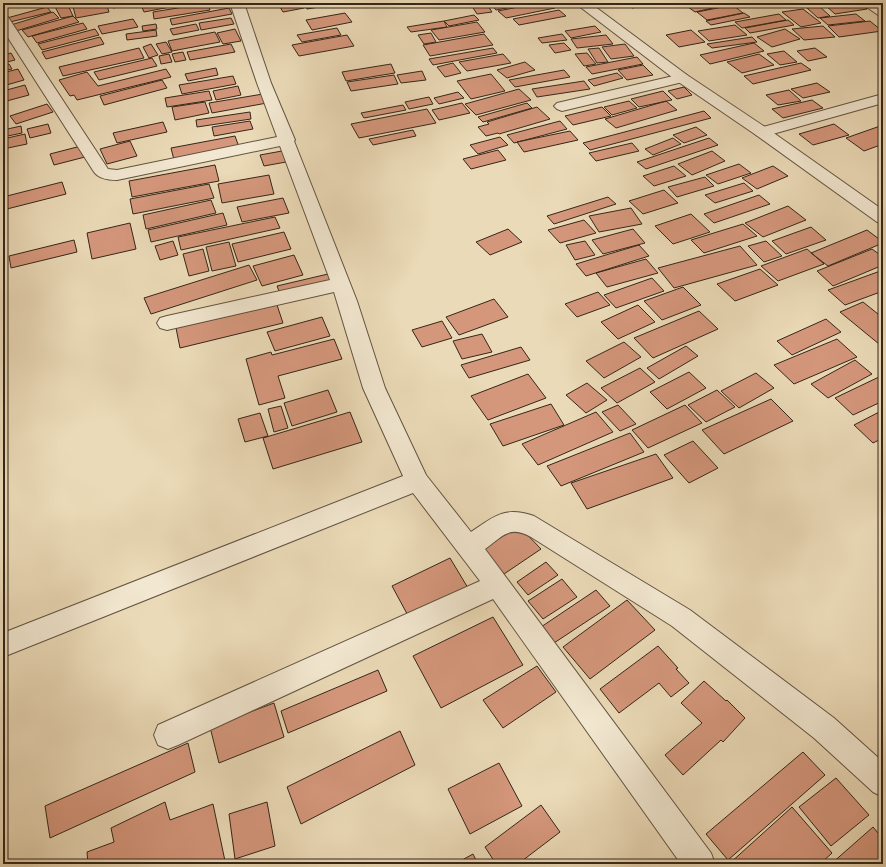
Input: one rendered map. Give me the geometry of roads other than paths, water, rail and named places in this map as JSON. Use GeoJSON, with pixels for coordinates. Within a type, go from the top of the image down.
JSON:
{"type":"FeatureCollection","features":[{"type":"Feature","properties":{"kind":"street"},"geometry":{"type":"LineString","coordinates":[[237,3],[264,83],[287,140],[340,284],[374,388],[417,481],[473,544],[498,585],[700,864]]}},
{"type":"Feature","properties":{"kind":"street"},"geometry":{"type":"LineString","coordinates":[[582,3],[682,78],[762,132],[883,218]]}},
{"type":"Feature","properties":{"kind":"street"},"geometry":{"type":"LineString","coordinates":[[868,3],[883,12]]}},
{"type":"Feature","properties":{"kind":"street"},"geometry":{"type":"LineString","coordinates":[[3,20],[102,172],[109,175],[117,175],[287,140]]}},
{"type":"Feature","properties":{"kind":"street"},"geometry":{"type":"LineString","coordinates":[[562,106],[682,78]]}},
{"type":"Feature","properties":{"kind":"street"},"geometry":{"type":"LineString","coordinates":[[762,132],[883,98]]}},
{"type":"Feature","properties":{"kind":"street"},"geometry":{"type":"LineString","coordinates":[[167,323],[340,284]]}},
{"type":"Feature","properties":{"kind":"street"},"geometry":{"type":"LineString","coordinates":[[3,645],[417,481]]}},
{"type":"Feature","properties":{"kind":"street"},"geometry":{"type":"LineString","coordinates":[[473,544],[509,521],[527,523],[681,618],[824,728],[883,782]]}},
{"type":"Feature","properties":{"kind":"street"},"geometry":{"type":"LineString","coordinates":[[168,735],[498,585]]}}]}
